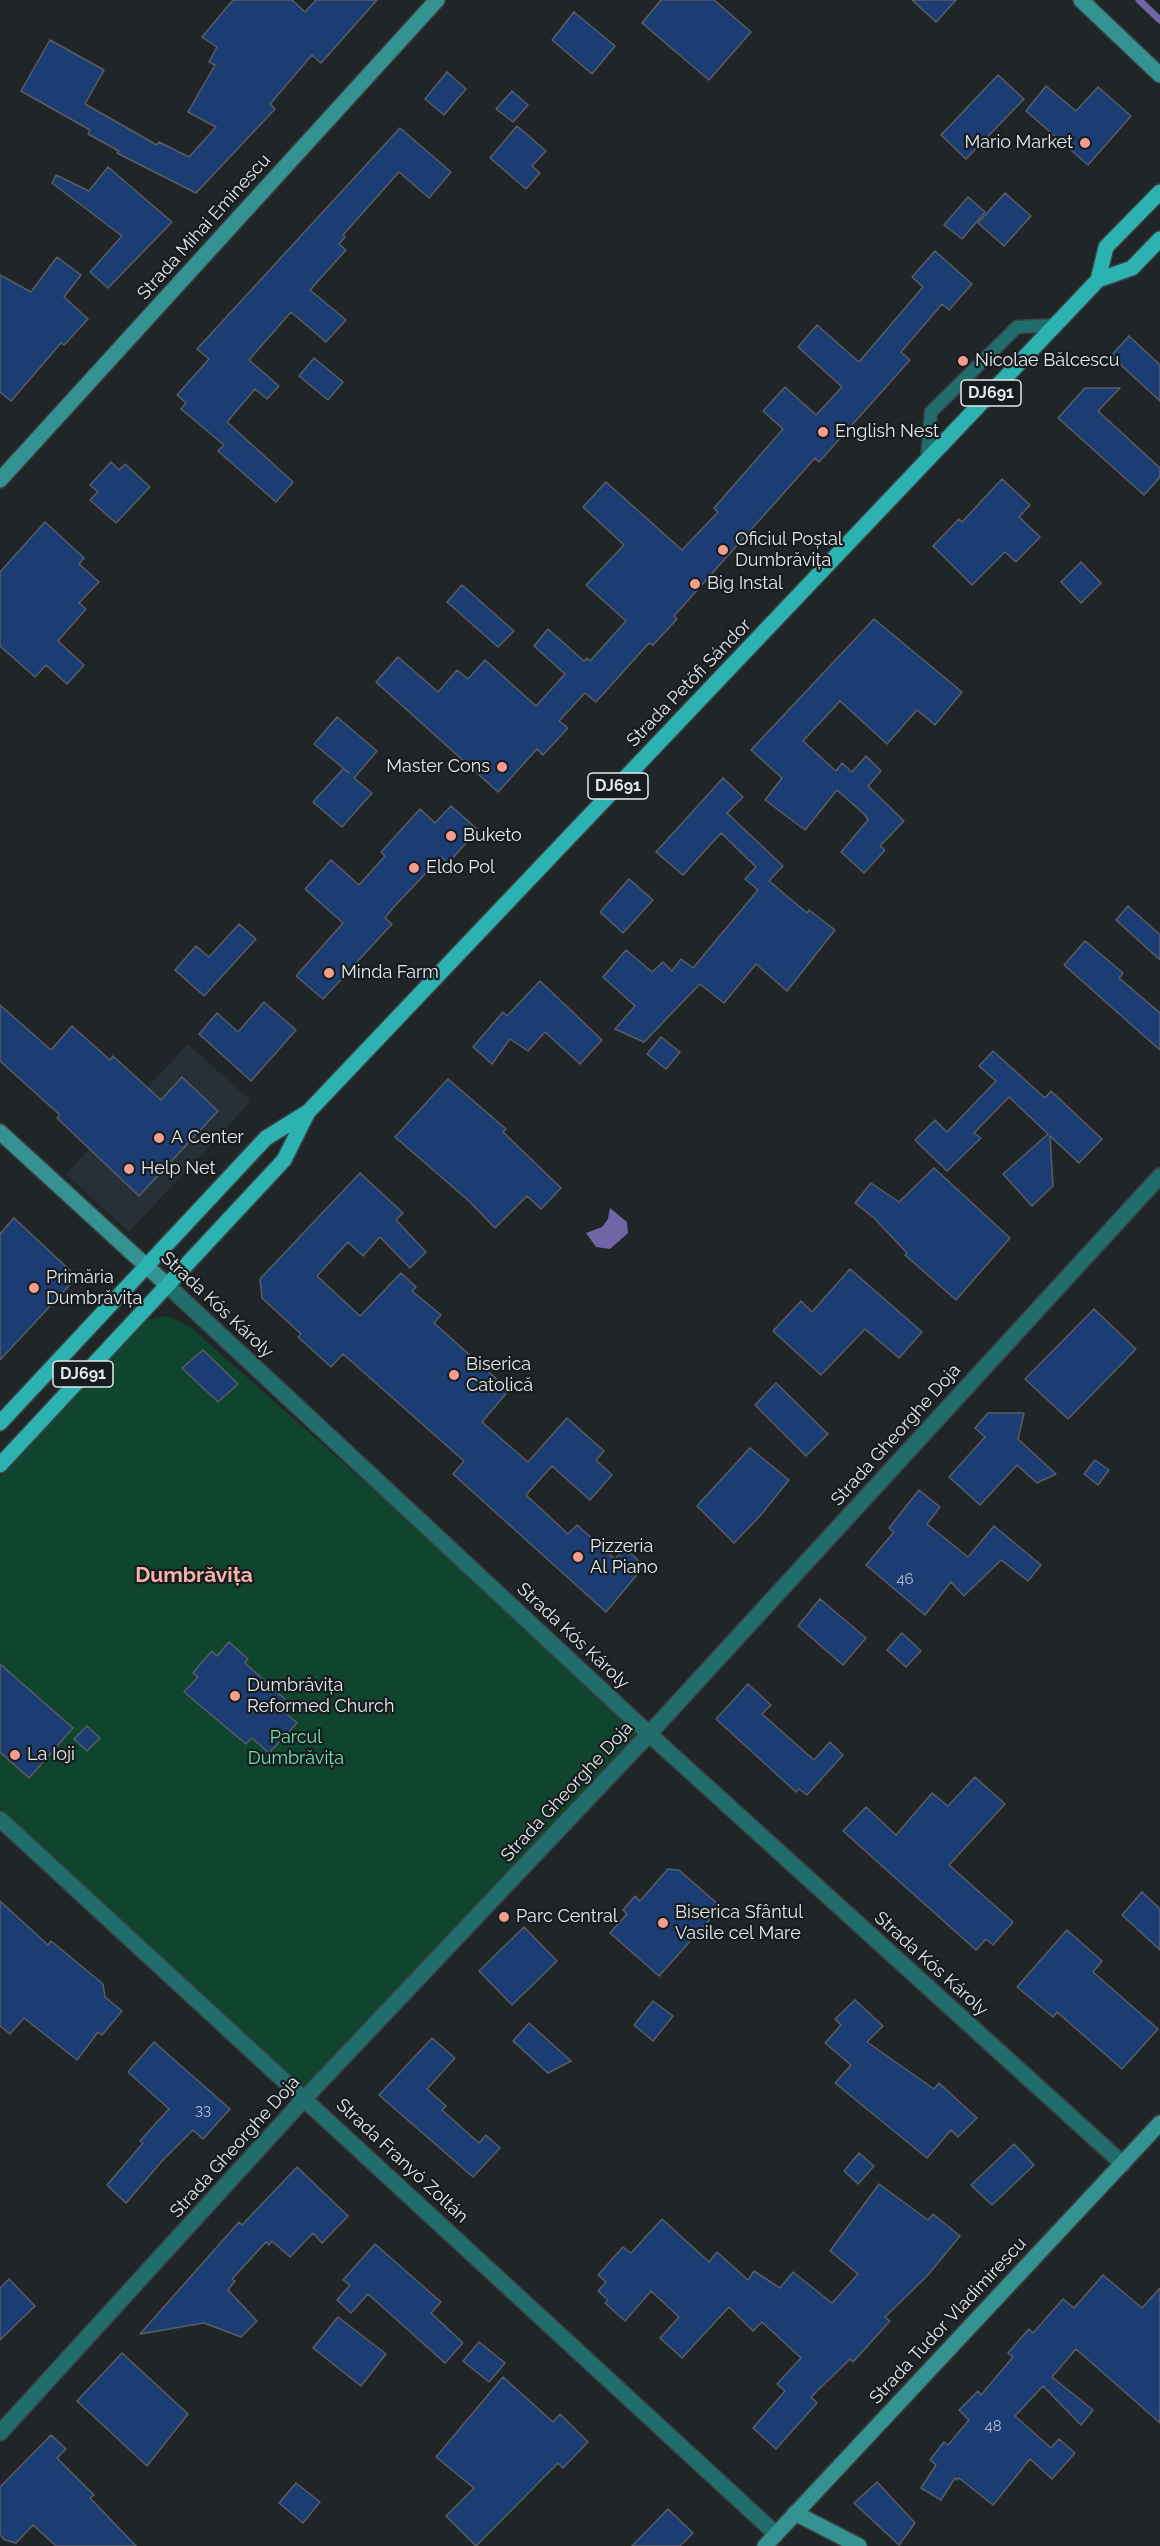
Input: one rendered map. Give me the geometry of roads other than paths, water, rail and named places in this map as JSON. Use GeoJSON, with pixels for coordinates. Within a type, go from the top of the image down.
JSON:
{"type":"FeatureCollection","features":[{"type":"Feature","properties":{"kind":"main road"},"geometry":{"type":"LineString","coordinates":[[1098,280],[1106,247],[1160,192]]}},
{"type":"Feature","properties":{"kind":"main road","name":"Strada Petőfi Sándor"},"geometry":{"type":"LineString","coordinates":[[0,1423],[145,1265],[266,1138],[308,1112],[1098,280],[1132,268],[1160,239]]}},
{"type":"Feature","properties":{"kind":"main road","name":"Strada Petőfi Sándor"},"geometry":{"type":"LineString","coordinates":[[0,1465],[166,1284],[284,1160],[308,1112]]}},
{"type":"Feature","properties":{"kind":"street","name":"Strada Mihai Eminescu"},"geometry":{"type":"LineString","coordinates":[[0,480],[437,0]]}},
{"type":"Feature","properties":{"kind":"street"},"geometry":{"type":"LineString","coordinates":[[1081,0],[1160,75]]}},
{"type":"Feature","properties":{"kind":"street","name":"Strada Kós Károly"},"geometry":{"type":"LineString","coordinates":[[0,1132],[649,1734],[1123,2164]]}},
{"type":"Feature","properties":{"kind":"street","name":"Strada Gheorghe Doja"},"geometry":{"type":"LineString","coordinates":[[0,2433],[305,2098],[649,1734],[1160,1176]]}},
{"type":"Feature","properties":{"kind":"street","name":"Strada Franyó Zoltán"},"geometry":{"type":"LineString","coordinates":[[0,1819],[776,2534]]}},
{"type":"Feature","properties":{"kind":"street","name":"Strada Tudor Vladimirescu"},"geometry":{"type":"LineString","coordinates":[[765,2546],[1160,2123]]}},
{"type":"Feature","properties":{"kind":"street"},"geometry":{"type":"LineString","coordinates":[[795,2513],[860,2546]]}},
{"type":"Feature","properties":{"kind":"lane"},"geometry":{"type":"LineString","coordinates":[[927,460],[931,412],[1017,327],[1055,325]]}},
{"type":"Feature","properties":{"kind":"waterway"},"geometry":{"type":"LineString","coordinates":[[1139,0],[1160,20]]}},
{"type":"Feature","properties":{"kind":"place","name":"Mario Market"},"geometry":{"type":"Point","coordinates":[1085,143]}},
{"type":"Feature","properties":{"kind":"place","name":"Nicolae Bălcescu"},"geometry":{"type":"Point","coordinates":[963,361]}},
{"type":"Feature","properties":{"kind":"place","name":"English Nest"},"geometry":{"type":"Point","coordinates":[823,432]}},
{"type":"Feature","properties":{"kind":"place","name":"Oficiul Poștal Dumbrăvița"},"geometry":{"type":"Point","coordinates":[723,550]}},
{"type":"Feature","properties":{"kind":"place","name":"Big Instal"},"geometry":{"type":"Point","coordinates":[695,584]}},
{"type":"Feature","properties":{"kind":"place","name":"Master Cons"},"geometry":{"type":"Point","coordinates":[502,767]}},
{"type":"Feature","properties":{"kind":"place","name":"Buketo"},"geometry":{"type":"Point","coordinates":[451,836]}},
{"type":"Feature","properties":{"kind":"place","name":"Eldo Pol"},"geometry":{"type":"Point","coordinates":[414,868]}},
{"type":"Feature","properties":{"kind":"place","name":"Minda Farm"},"geometry":{"type":"Point","coordinates":[329,973]}},
{"type":"Feature","properties":{"kind":"place","name":"A Center"},"geometry":{"type":"Point","coordinates":[159,1138]}},
{"type":"Feature","properties":{"kind":"place","name":"Help Net"},"geometry":{"type":"Point","coordinates":[129,1169]}},
{"type":"Feature","properties":{"kind":"place","name":"Primăria Dumbrăvița"},"geometry":{"type":"Point","coordinates":[34,1288]}},
{"type":"Feature","properties":{"kind":"place","name":"Biserica Catolică"},"geometry":{"type":"Point","coordinates":[454,1375]}},
{"type":"Feature","properties":{"kind":"place","name":"Pizzeria Al Piano"},"geometry":{"type":"Point","coordinates":[578,1557]}},
{"type":"Feature","properties":{"kind":"place","name":"Dumbrăvița Reformed Church"},"geometry":{"type":"Point","coordinates":[235,1696]}},
{"type":"Feature","properties":{"kind":"place","name":"La Ioji"},"geometry":{"type":"Point","coordinates":[15,1755]}},
{"type":"Feature","properties":{"kind":"place","name":"Parc Central"},"geometry":{"type":"Point","coordinates":[504,1917]}},
{"type":"Feature","properties":{"kind":"place","name":"Biserica Sfântul Vasile cel Mare"},"geometry":{"type":"Point","coordinates":[663,1923]}},
{"type":"Feature","properties":{"kind":"district","name":"Dumbrăvița"},"geometry":{"type":"Point","coordinates":[194,1576]}},
{"type":"Feature","properties":{"kind":"park label","name":"Parcul Dumbrăvița"},"geometry":{"type":"Point","coordinates":[296,1748]}}]}
